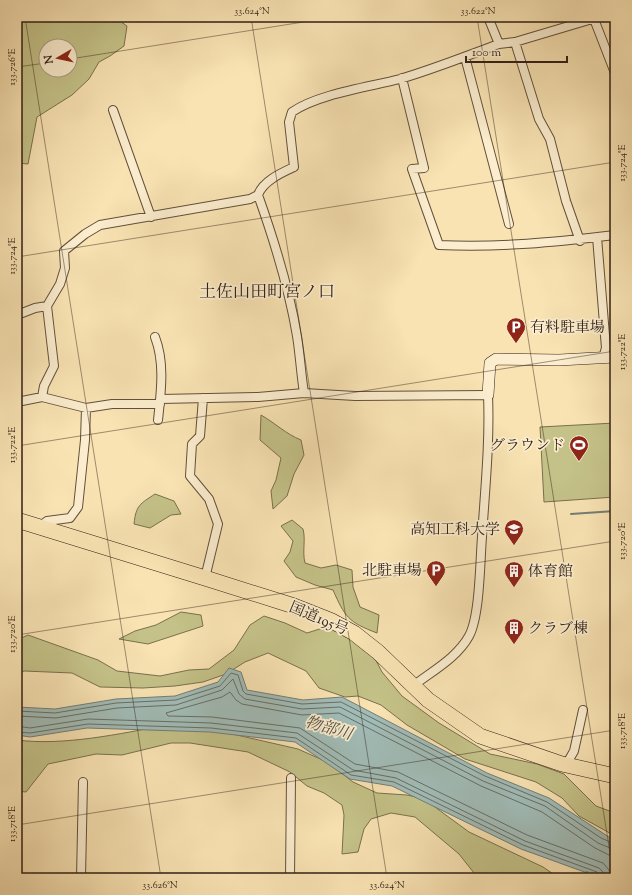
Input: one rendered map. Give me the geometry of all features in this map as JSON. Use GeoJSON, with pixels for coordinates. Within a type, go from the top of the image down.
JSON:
{"type":"FeatureCollection","features":[{"type":"Feature","properties":{"kind":"highway","name":"国道195号"},"geometry":{"type":"LineString","coordinates":[[17,520],[294,606],[332,621],[354,633],[378,652],[413,686],[447,714],[480,736],[566,765],[615,776]]}},
{"type":"Feature","properties":{"kind":"main road"},"geometry":{"type":"LineString","coordinates":[[488,395],[490,363],[496,359],[559,360],[615,357]]}},
{"type":"Feature","properties":{"kind":"street"},"geometry":{"type":"LineString","coordinates":[[488,17],[499,44]]}},
{"type":"Feature","properties":{"kind":"street"},"geometry":{"type":"LineString","coordinates":[[42,397],[44,386],[54,366],[48,306],[60,284],[65,268],[64,251],[85,234],[100,225],[250,199],[258,195],[260,191],[277,174],[294,167],[289,122],[292,112],[298,107],[402,78],[499,44],[515,42],[596,18],[615,73]]}},
{"type":"Feature","properties":{"kind":"street"},"geometry":{"type":"LineString","coordinates":[[515,42],[539,119],[550,139],[566,201],[580,240]]}},
{"type":"Feature","properties":{"kind":"street"},"geometry":{"type":"LineString","coordinates":[[465,56],[509,224]]}},
{"type":"Feature","properties":{"kind":"street"},"geometry":{"type":"LineString","coordinates":[[402,78],[424,168],[412,169],[439,245],[512,245],[580,240],[615,235]]}},
{"type":"Feature","properties":{"kind":"street"},"geometry":{"type":"LineString","coordinates":[[113,110],[151,217]]}},
{"type":"Feature","properties":{"kind":"street"},"geometry":{"type":"LineString","coordinates":[[258,195],[273,237],[297,336],[304,393]]}},
{"type":"Feature","properties":{"kind":"street"},"geometry":{"type":"LineString","coordinates":[[597,237],[606,348],[603,358]]}},
{"type":"Feature","properties":{"kind":"street"},"geometry":{"type":"LineString","coordinates":[[17,315],[35,308],[48,306]]}},
{"type":"Feature","properties":{"kind":"street"},"geometry":{"type":"LineString","coordinates":[[155,336],[160,350],[160,401],[158,420]]}},
{"type":"Feature","properties":{"kind":"street"},"geometry":{"type":"LineString","coordinates":[[17,402],[42,397],[86,408],[112,404],[203,398],[258,397],[304,393],[355,396],[488,395],[490,426],[479,583],[473,626],[469,636],[452,657],[413,686]]}},
{"type":"Feature","properties":{"kind":"street"},"geometry":{"type":"LineString","coordinates":[[203,398],[200,436],[192,444],[190,476],[209,499],[218,524],[206,578]]}},
{"type":"Feature","properties":{"kind":"street"},"geometry":{"type":"LineString","coordinates":[[40,526],[47,521],[70,518],[78,507],[85,440],[86,408]]}},
{"type":"Feature","properties":{"kind":"street"},"geometry":{"type":"LineString","coordinates":[[566,765],[574,751],[583,710]]}},
{"type":"Feature","properties":{"kind":"street"},"geometry":{"type":"LineString","coordinates":[[290,878],[292,778]]}},
{"type":"Feature","properties":{"kind":"street"},"geometry":{"type":"LineString","coordinates":[[81,878],[83,782]]}},
{"type":"Feature","properties":{"kind":"shaded area"},"geometry":{"type":"Polygon","coordinates":[[[17,17],[114,17],[127,26],[124,46],[99,62],[89,79],[72,95],[37,117],[28,164],[17,163],[17,17]]]}},
{"type":"Feature","properties":{"kind":"shaded area"},"geometry":{"type":"Polygon","coordinates":[[[261,415],[290,435],[301,440],[304,455],[294,474],[287,496],[273,509],[271,491],[276,480],[281,458],[260,440],[261,415]]]}},
{"type":"Feature","properties":{"kind":"shaded area","name":"グラウンド"},"geometry":{"type":"Polygon","coordinates":[[[615,423],[615,497],[544,502],[540,427],[615,423]]]}},
{"type":"Feature","properties":{"kind":"shaded area"},"geometry":{"type":"Polygon","coordinates":[[[155,494],[174,501],[181,514],[171,515],[150,528],[134,524],[136,513],[140,506],[155,494]]]}},
{"type":"Feature","properties":{"kind":"shaded area"},"geometry":{"type":"Polygon","coordinates":[[[292,520],[303,529],[305,563],[321,568],[336,565],[352,570],[353,587],[360,607],[379,615],[377,633],[353,622],[341,607],[333,590],[315,585],[296,577],[284,561],[290,552],[293,541],[281,526],[292,520]]]}},
{"type":"Feature","properties":{"kind":"shaded area"},"geometry":{"type":"Polygon","coordinates":[[[181,612],[201,615],[203,626],[148,644],[119,639],[135,631],[156,625],[181,612]]]}},
{"type":"Feature","properties":{"kind":"shaded area"},"geometry":{"type":"Polygon","coordinates":[[[264,616],[285,623],[307,633],[329,626],[370,649],[382,672],[402,696],[439,723],[490,754],[537,764],[564,774],[596,806],[615,813],[615,836],[579,816],[562,798],[536,782],[465,759],[407,725],[381,705],[358,696],[345,697],[319,688],[306,671],[268,653],[245,662],[226,674],[203,682],[175,686],[143,688],[100,687],[72,673],[24,671],[17,675],[17,640],[28,635],[98,660],[117,671],[160,676],[189,670],[209,669],[234,650],[250,625],[264,616]]]}},
{"type":"Feature","properties":{"kind":"shaded area"},"geometry":{"type":"Polygon","coordinates":[[[166,725],[228,733],[298,749],[327,762],[353,782],[377,793],[407,795],[424,799],[469,832],[543,867],[559,878],[478,878],[459,854],[415,817],[391,813],[371,819],[364,829],[358,852],[342,854],[344,815],[342,805],[324,793],[307,786],[290,772],[248,752],[190,743],[171,743],[122,755],[96,754],[48,764],[26,792],[17,791],[17,740],[53,741],[92,738],[166,725]]]}},
{"type":"Feature","properties":{"kind":"water","name":"物部川"},"geometry":{"type":"Polygon","coordinates":[[[229,668],[241,672],[247,690],[303,700],[342,697],[487,773],[549,798],[615,841],[615,878],[601,878],[521,849],[392,786],[350,779],[295,742],[210,732],[87,728],[30,737],[17,735],[17,707],[55,709],[116,699],[175,696],[218,682],[229,668]]]}},
{"type":"Feature","properties":{"kind":"waterway"},"geometry":{"type":"LineString","coordinates":[[571,514],[615,511]]}},
{"type":"Feature","properties":{"kind":"waterway"},"geometry":{"type":"LineString","coordinates":[[581,878],[587,872]]}},
{"type":"Feature","properties":{"kind":"place","name":"有料駐車場"},"geometry":{"type":"Point","coordinates":[516,344]}},
{"type":"Feature","properties":{"kind":"place","name":"グラウンド"},"geometry":{"type":"Point","coordinates":[579,462]}},
{"type":"Feature","properties":{"kind":"place","name":"高知工科大学"},"geometry":{"type":"Point","coordinates":[514,546]}},
{"type":"Feature","properties":{"kind":"place","name":"北駐車場"},"geometry":{"type":"Point","coordinates":[436,587]}},
{"type":"Feature","properties":{"kind":"place","name":"体育館"},"geometry":{"type":"Point","coordinates":[514,588]}},
{"type":"Feature","properties":{"kind":"place","name":"クラブ棟"},"geometry":{"type":"Point","coordinates":[514,645]}},
{"type":"Feature","properties":{"kind":"district","name":"土佐山田町宮ノ口"},"geometry":{"type":"Point","coordinates":[267,291]}}]}
